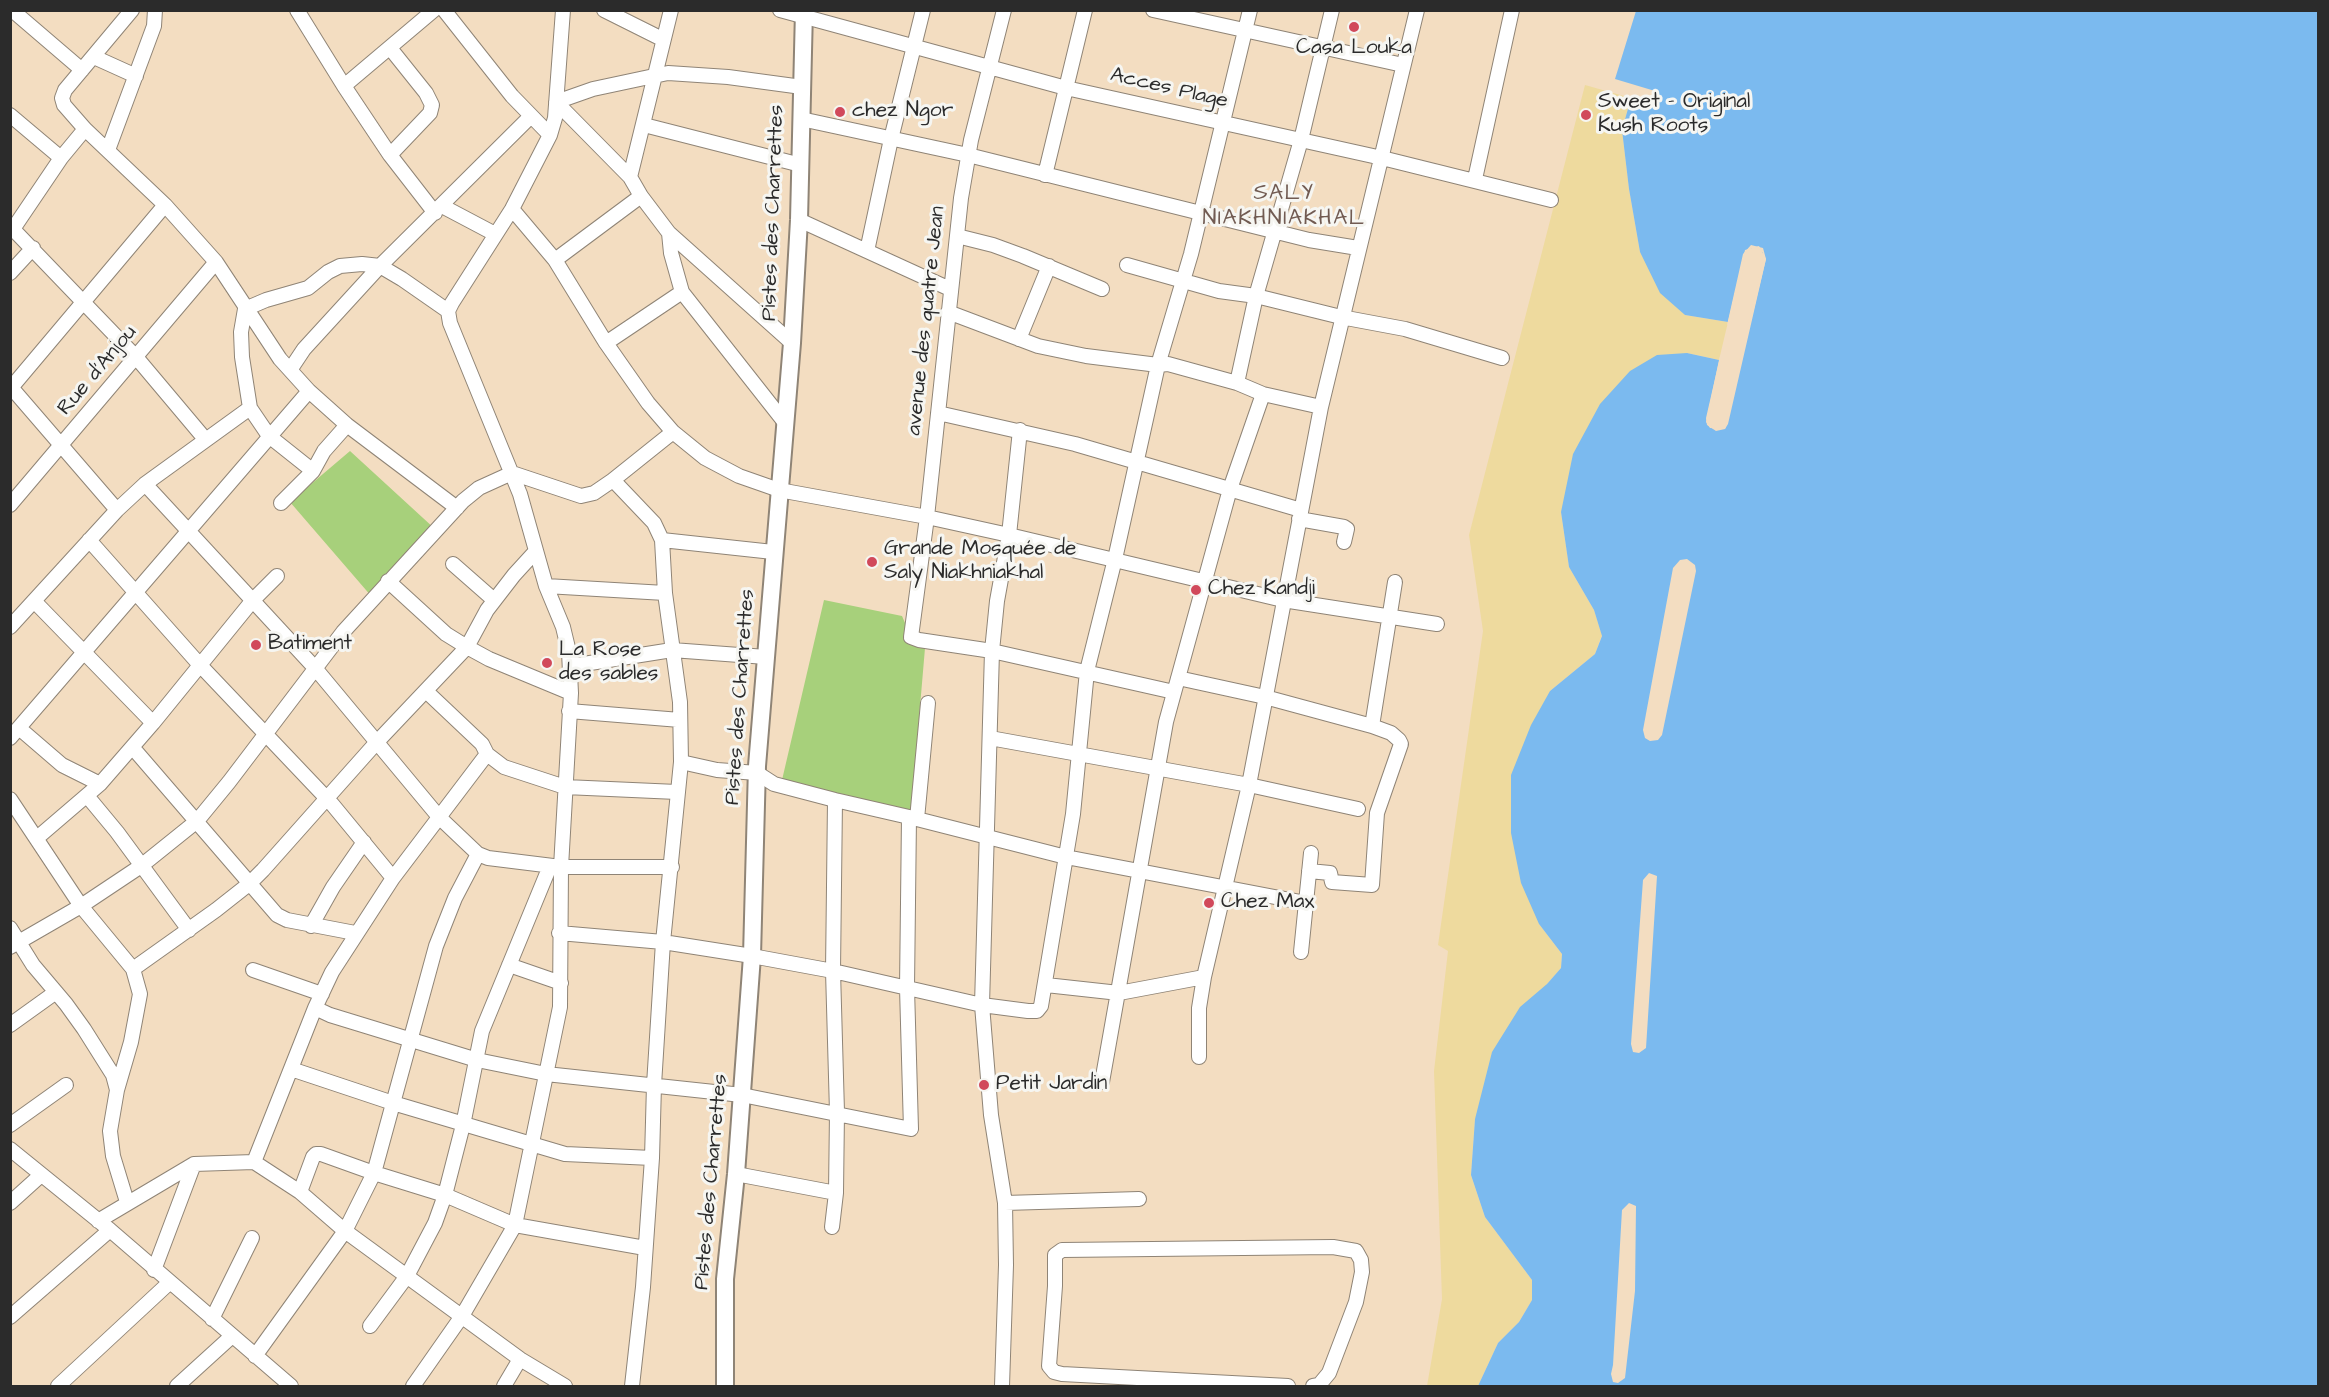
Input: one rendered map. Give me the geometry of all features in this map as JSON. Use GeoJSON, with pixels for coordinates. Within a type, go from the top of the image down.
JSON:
{"type":"FeatureCollection","features":[{"type":"Feature","properties":{"kind":"main road","name":"Pistes des Charrettes"},"geometry":{"type":"LineString","coordinates":[[725,1386],[726,1279],[752,956],[758,773],[773,552],[792,344],[801,165],[804,14]]}},
{"type":"Feature","properties":{"kind":"street"},"geometry":{"type":"LineString","coordinates":[[12,10],[82,70]]}},
{"type":"Feature","properties":{"kind":"street"},"geometry":{"type":"LineString","coordinates":[[132,10],[65,90],[62,98],[66,108],[165,205],[216,262],[245,309],[290,370],[309,391],[347,424],[456,508]]}},
{"type":"Feature","properties":{"kind":"street"},"geometry":{"type":"LineString","coordinates":[[108,150],[154,26],[155,10]]}},
{"type":"Feature","properties":{"kind":"street"},"geometry":{"type":"LineString","coordinates":[[297,10],[390,155],[439,209],[495,234]]}},
{"type":"Feature","properties":{"kind":"street"},"geometry":{"type":"LineString","coordinates":[[344,86],[434,10]]}},
{"type":"Feature","properties":{"kind":"street"},"geometry":{"type":"LineString","coordinates":[[444,10],[494,75],[550,135]]}},
{"type":"Feature","properties":{"kind":"street"},"geometry":{"type":"LineString","coordinates":[[419,1384],[515,1225],[530,1145],[557,1031],[561,983],[555,866],[571,693],[571,666],[567,639],[546,586],[520,494],[450,323],[448,311],[512,209],[550,135],[556,102],[563,10]]}},
{"type":"Feature","properties":{"kind":"street"},"geometry":{"type":"LineString","coordinates":[[604,10],[662,39]]}},
{"type":"Feature","properties":{"kind":"street"},"geometry":{"type":"LineString","coordinates":[[630,177],[644,125],[662,39],[671,10]]}},
{"type":"Feature","properties":{"kind":"street","name":"Acces Plage"},"geometry":{"type":"LineString","coordinates":[[780,10],[804,14],[1066,88],[1475,179],[1551,200]]}},
{"type":"Feature","properties":{"kind":"street"},"geometry":{"type":"LineString","coordinates":[[867,251],[922,10]]}},
{"type":"Feature","properties":{"kind":"street","name":"avenue des quatre Jean"},"geometry":{"type":"LineString","coordinates":[[992,651],[919,640],[911,637],[910,634],[927,517],[950,290],[968,156],[1005,10]]}},
{"type":"Feature","properties":{"kind":"street"},"geometry":{"type":"LineString","coordinates":[[1045,175],[1085,10]]}},
{"type":"Feature","properties":{"kind":"street"},"geometry":{"type":"LineString","coordinates":[[560,933],[663,942],[752,956],[832,971],[982,1005],[1037,1011],[1044,1001],[1073,814],[1087,671],[1115,559],[1158,365],[1184,283],[1250,10]]}},
{"type":"Feature","properties":{"kind":"street"},"geometry":{"type":"LineString","coordinates":[[1237,383],[1256,296],[1301,140],[1332,10]]}},
{"type":"Feature","properties":{"kind":"street"},"geometry":{"type":"LineString","coordinates":[[1199,1057],[1199,1008],[1204,977],[1249,785],[1321,407],[1341,316],[1417,10]]}},
{"type":"Feature","properties":{"kind":"street"},"geometry":{"type":"LineString","coordinates":[[1475,179],[1512,10]]}},
{"type":"Feature","properties":{"kind":"street"},"geometry":{"type":"LineString","coordinates":[[1161,11],[1322,49],[1403,64]]}},
{"type":"Feature","properties":{"kind":"street"},"geometry":{"type":"LineString","coordinates":[[390,48],[426,93],[432,105],[430,113],[390,155]]}},
{"type":"Feature","properties":{"kind":"street"},"geometry":{"type":"LineString","coordinates":[[94,57],[136,75]]}},
{"type":"Feature","properties":{"kind":"street"},"geometry":{"type":"LineString","coordinates":[[556,102],[572,94],[654,74],[668,73],[728,77],[801,87]]}},
{"type":"Feature","properties":{"kind":"street"},"geometry":{"type":"LineString","coordinates":[[556,102],[630,177],[669,234],[792,344]]}},
{"type":"Feature","properties":{"kind":"street"},"geometry":{"type":"LineString","coordinates":[[10,115],[61,158]]}},
{"type":"Feature","properties":{"kind":"street"},"geometry":{"type":"LineString","coordinates":[[290,370],[304,349],[380,266],[531,116]]}},
{"type":"Feature","properties":{"kind":"street"},"geometry":{"type":"LineString","coordinates":[[801,120],[968,156],[1276,230],[1309,240],[1358,248]]}},
{"type":"Feature","properties":{"kind":"street"},"geometry":{"type":"LineString","coordinates":[[644,125],[801,165]]}},
{"type":"Feature","properties":{"kind":"street"},"geometry":{"type":"LineString","coordinates":[[85,129],[61,158],[12,227],[136,357],[205,439]]}},
{"type":"Feature","properties":{"kind":"street"},"geometry":{"type":"LineString","coordinates":[[555,260],[641,196]]}},
{"type":"Feature","properties":{"kind":"street"},"geometry":{"type":"LineString","coordinates":[[117,510],[11,388],[165,205]]}},
{"type":"Feature","properties":{"kind":"street"},"geometry":{"type":"LineString","coordinates":[[512,209],[555,260],[606,343],[648,403],[673,432],[705,458],[722,468],[779,490],[927,517],[1283,600],[1437,624]]}},
{"type":"Feature","properties":{"kind":"street"},"geometry":{"type":"LineString","coordinates":[[799,220],[950,290]]}},
{"type":"Feature","properties":{"kind":"street"},"geometry":{"type":"LineString","coordinates":[[669,234],[670,253],[682,292],[786,424]]}},
{"type":"Feature","properties":{"kind":"street"},"geometry":{"type":"LineString","coordinates":[[957,236],[993,245],[1102,289]]}},
{"type":"Feature","properties":{"kind":"street"},"geometry":{"type":"LineString","coordinates":[[10,273],[33,248]]}},
{"type":"Feature","properties":{"kind":"street","name":"Rue d’Anjou"},"geometry":{"type":"LineString","coordinates":[[10,505],[62,447],[216,262]]}},
{"type":"Feature","properties":{"kind":"street"},"geometry":{"type":"LineString","coordinates":[[245,309],[266,300],[308,288],[328,272],[340,266],[362,264],[380,266],[448,311]]}},
{"type":"Feature","properties":{"kind":"street"},"geometry":{"type":"LineString","coordinates":[[1127,265],[1184,283],[1256,296],[1405,329],[1502,358]]}},
{"type":"Feature","properties":{"kind":"street"},"geometry":{"type":"LineString","coordinates":[[1019,339],[1049,266]]}},
{"type":"Feature","properties":{"kind":"street"},"geometry":{"type":"LineString","coordinates":[[606,343],[682,292]]}},
{"type":"Feature","properties":{"kind":"street"},"geometry":{"type":"LineString","coordinates":[[245,309],[241,326],[242,357],[250,408],[269,436],[313,471]]}},
{"type":"Feature","properties":{"kind":"street"},"geometry":{"type":"LineString","coordinates":[[948,312],[1019,339],[1086,356],[1158,365],[1168,364],[1237,383],[1263,394],[1321,407]]}},
{"type":"Feature","properties":{"kind":"street"},"geometry":{"type":"LineString","coordinates":[[100,784],[62,765],[15,733],[309,391]]}},
{"type":"Feature","properties":{"kind":"street"},"geometry":{"type":"LineString","coordinates":[[1102,1082],[1166,722],[1230,489],[1263,394]]}},
{"type":"Feature","properties":{"kind":"street"},"geometry":{"type":"LineString","coordinates":[[10,627],[117,510],[145,484],[250,408]]}},
{"type":"Feature","properties":{"kind":"street"},"geometry":{"type":"LineString","coordinates":[[938,413],[1020,430],[1136,460],[1230,489],[1300,515],[1344,527],[1347,530],[1344,542]]}},
{"type":"Feature","properties":{"kind":"street"},"geometry":{"type":"LineString","coordinates":[[281,503],[313,471],[324,450],[347,424]]}},
{"type":"Feature","properties":{"kind":"street"},"geometry":{"type":"LineString","coordinates":[[1002,1386],[1006,1264],[1005,1203],[991,1115],[982,1005],[992,651],[997,601],[1009,535],[1020,430]]}},
{"type":"Feature","properties":{"kind":"street"},"geometry":{"type":"LineString","coordinates":[[15,944],[81,906],[141,866],[197,821],[343,632],[456,508],[479,488],[512,473],[581,496],[594,494],[673,432]]}},
{"type":"Feature","properties":{"kind":"street"},"geometry":{"type":"LineString","coordinates":[[613,480],[654,523],[662,540],[665,592],[678,684],[681,762],[663,942],[652,1158],[632,1386]]}},
{"type":"Feature","properties":{"kind":"street"},"geometry":{"type":"LineString","coordinates":[[145,484],[315,668],[439,818],[478,854],[488,858],[555,866],[672,867]]}},
{"type":"Feature","properties":{"kind":"street"},"geometry":{"type":"LineString","coordinates":[[89,540],[199,664],[327,799],[393,878]]}},
{"type":"Feature","properties":{"kind":"street"},"geometry":{"type":"LineString","coordinates":[[662,540],[773,552]]}},
{"type":"Feature","properties":{"kind":"street"},"geometry":{"type":"LineString","coordinates":[[133,969],[249,884],[376,743],[427,692],[467,647],[477,625],[494,600],[535,552]]}},
{"type":"Feature","properties":{"kind":"street"},"geometry":{"type":"LineString","coordinates":[[453,564],[494,600]]}},
{"type":"Feature","properties":{"kind":"street"},"geometry":{"type":"LineString","coordinates":[[37,838],[88,797],[100,784],[253,600],[277,576]]}},
{"type":"Feature","properties":{"kind":"street"},"geometry":{"type":"LineString","coordinates":[[388,581],[446,634],[467,647],[489,659],[571,693]]}},
{"type":"Feature","properties":{"kind":"street"},"geometry":{"type":"LineString","coordinates":[[1372,726],[1395,582]]}},
{"type":"Feature","properties":{"kind":"street"},"geometry":{"type":"LineString","coordinates":[[546,586],[665,592]]}},
{"type":"Feature","properties":{"kind":"street"},"geometry":{"type":"LineString","coordinates":[[35,602],[153,723]]}},
{"type":"Feature","properties":{"kind":"street"},"geometry":{"type":"LineString","coordinates":[[571,666],[672,650],[766,657]]}},
{"type":"Feature","properties":{"kind":"street"},"geometry":{"type":"LineString","coordinates":[[992,651],[1174,692]]}},
{"type":"Feature","properties":{"kind":"street"},"geometry":{"type":"LineString","coordinates":[[1178,678],[1265,697],[1372,726],[1392,733],[1401,744],[1377,813],[1373,884],[1370,887],[1332,882],[1330,873],[1309,872]]}},
{"type":"Feature","properties":{"kind":"street"},"geometry":{"type":"LineString","coordinates":[[427,692],[482,744],[487,754],[504,766],[564,787],[677,792]]}},
{"type":"Feature","properties":{"kind":"street"},"geometry":{"type":"LineString","coordinates":[[315,1008],[330,1015],[477,1060],[546,1074],[742,1095],[837,1112],[911,1129],[907,988],[913,818],[928,703]]}},
{"type":"Feature","properties":{"kind":"street"},"geometry":{"type":"LineString","coordinates":[[569,711],[680,720]]}},
{"type":"Feature","properties":{"kind":"street"},"geometry":{"type":"LineString","coordinates":[[990,738],[1249,785],[1358,809]]}},
{"type":"Feature","properties":{"kind":"street"},"geometry":{"type":"LineString","coordinates":[[133,747],[249,884],[281,918],[311,926],[355,933]]}},
{"type":"Feature","properties":{"kind":"street"},"geometry":{"type":"LineString","coordinates":[[254,1162],[315,1008],[355,933],[393,878],[487,754]]}},
{"type":"Feature","properties":{"kind":"street"},"geometry":{"type":"LineString","coordinates":[[681,762],[717,770],[758,773],[774,784],[1065,857],[1306,903]]}},
{"type":"Feature","properties":{"kind":"street"},"geometry":{"type":"LineString","coordinates":[[88,797],[189,930]]}},
{"type":"Feature","properties":{"kind":"street"},"geometry":{"type":"LineString","coordinates":[[10,799],[15,817],[37,838],[81,906],[133,969],[140,994],[131,1042],[117,1090],[110,1131],[113,1156],[127,1202]]}},
{"type":"Feature","properties":{"kind":"street"},"geometry":{"type":"LineString","coordinates":[[832,1227],[836,1193],[837,1112],[832,971],[835,800]]}},
{"type":"Feature","properties":{"kind":"street"},"geometry":{"type":"LineString","coordinates":[[311,926],[333,887],[364,842]]}},
{"type":"Feature","properties":{"kind":"street"},"geometry":{"type":"LineString","coordinates":[[1301,952],[1311,853]]}},
{"type":"Feature","properties":{"kind":"street"},"geometry":{"type":"LineString","coordinates":[[255,1356],[345,1231],[374,1173],[443,924],[478,854]]}},
{"type":"Feature","properties":{"kind":"street"},"geometry":{"type":"LineString","coordinates":[[370,1326],[407,1276],[427,1241],[445,1195],[463,1125],[482,1031],[509,965],[555,866]]}},
{"type":"Feature","properties":{"kind":"street"},"geometry":{"type":"LineString","coordinates":[[10,928],[15,944],[66,1004],[113,1075],[117,1090]]}},
{"type":"Feature","properties":{"kind":"street"},"geometry":{"type":"LineString","coordinates":[[509,965],[561,983]]}},
{"type":"Feature","properties":{"kind":"street"},"geometry":{"type":"LineString","coordinates":[[253,970],[322,994]]}},
{"type":"Feature","properties":{"kind":"street"},"geometry":{"type":"LineString","coordinates":[[1046,985],[1119,993],[1204,977]]}},
{"type":"Feature","properties":{"kind":"street"},"geometry":{"type":"LineString","coordinates":[[10,1025],[56,992]]}},
{"type":"Feature","properties":{"kind":"street"},"geometry":{"type":"LineString","coordinates":[[291,1069],[463,1125],[565,1154],[652,1158]]}},
{"type":"Feature","properties":{"kind":"street"},"geometry":{"type":"LineString","coordinates":[[10,1125],[66,1085]]}},
{"type":"Feature","properties":{"kind":"street"},"geometry":{"type":"LineString","coordinates":[[10,1149],[110,1230],[291,1386]]}},
{"type":"Feature","properties":{"kind":"street"},"geometry":{"type":"LineString","coordinates":[[300,1192],[316,1154],[445,1195],[515,1225],[645,1248]]}},
{"type":"Feature","properties":{"kind":"street"},"geometry":{"type":"LineString","coordinates":[[98,1221],[194,1164],[254,1162],[300,1192],[345,1231],[520,1359],[565,1386]]}},
{"type":"Feature","properties":{"kind":"street"},"geometry":{"type":"LineString","coordinates":[[154,1270],[194,1164]]}},
{"type":"Feature","properties":{"kind":"street"},"geometry":{"type":"LineString","coordinates":[[736,1174],[836,1193]]}},
{"type":"Feature","properties":{"kind":"street"},"geometry":{"type":"LineString","coordinates":[[10,1203],[41,1175]]}},
{"type":"Feature","properties":{"kind":"street"},"geometry":{"type":"LineString","coordinates":[[1005,1203],[1139,1199]]}},
{"type":"Feature","properties":{"kind":"street"},"geometry":{"type":"LineString","coordinates":[[10,1317],[110,1230]]}},
{"type":"Feature","properties":{"kind":"street"},"geometry":{"type":"LineString","coordinates":[[212,1319],[252,1238]]}},
{"type":"Feature","properties":{"kind":"street"},"geometry":{"type":"LineString","coordinates":[[1288,1386],[1201,1384],[1054,1372],[1049,1366],[1055,1255],[1058,1251],[1333,1247],[1356,1251],[1361,1260],[1362,1272],[1356,1302],[1329,1373],[1319,1385],[1313,1386]]}},
{"type":"Feature","properties":{"kind":"street"},"geometry":{"type":"LineString","coordinates":[[58,1386],[169,1283]]}},
{"type":"Feature","properties":{"kind":"street"},"geometry":{"type":"LineString","coordinates":[[177,1386],[232,1336]]}},
{"type":"Feature","properties":{"kind":"street"},"geometry":{"type":"LineString","coordinates":[[504,1386],[520,1359]]}},
{"type":"Feature","properties":{"kind":"green space"},"geometry":{"type":"Polygon","coordinates":[[[350,451],[435,529],[372,597],[290,502],[350,451]]]}},
{"type":"Feature","properties":{"kind":"green space"},"geometry":{"type":"Polygon","coordinates":[[[824,600],[902,616],[912,639],[925,648],[911,812],[782,780],[824,600]]]}},
{"type":"Feature","properties":{"kind":"sand"},"geometry":{"type":"Polygon","coordinates":[[[1585,85],[1631,98],[1622,130],[1640,252],[1685,315],[1728,322],[1719,360],[1687,353],[1561,512],[1569,567],[1594,610],[1602,635],[1595,654],[1550,691],[1539,924],[1562,954],[1561,968],[1547,984],[1475,1119],[1471,1175],[1485,1217],[1532,1280],[1532,1300],[1519,1322],[1498,1343],[1478,1386],[1427,1386],[1442,1299],[1434,1071],[1448,951],[1438,945],[1483,631],[1469,535],[1585,85]]]}},
{"type":"Feature","properties":{"kind":"water"},"geometry":{"type":"Polygon","coordinates":[[[1636,11],[2318,11],[2318,1386],[1478,1386],[1498,1343],[1519,1322],[1532,1300],[1532,1280],[1485,1217],[1471,1175],[1475,1119],[1492,1052],[1520,1007],[1547,984],[1561,968],[1562,954],[1539,924],[1521,883],[1511,833],[1511,775],[1531,725],[1550,691],[1595,654],[1602,636],[1594,610],[1569,567],[1561,512],[1573,454],[1600,404],[1630,371],[1657,355],[1687,353],[1719,360],[1706,422],[1710,428],[1725,429],[1766,259],[1759,246],[1745,250],[1728,322],[1685,315],[1660,293],[1640,252],[1622,130],[1631,98],[1654,104],[1658,103],[1660,97],[1655,91],[1615,79],[1636,11]]]}},
{"type":"Feature","properties":{"kind":"pier"},"geometry":{"type":"Polygon","coordinates":[[[1751,245],[1763,248],[1766,259],[1728,424],[1725,429],[1716,431],[1707,425],[1706,418],[1720,357],[1722,361],[1709,419],[1710,424],[1716,428],[1723,427],[1725,423],[1763,259],[1763,253],[1758,248],[1752,248],[1747,252],[1731,323],[1727,325],[1743,254],[1751,245]]]}},
{"type":"Feature","properties":{"kind":"pier"},"geometry":{"type":"Polygon","coordinates":[[[1687,559],[1695,565],[1696,571],[1662,735],[1658,740],[1650,741],[1645,738],[1643,730],[1673,568],[1680,560],[1687,559]]]}},
{"type":"Feature","properties":{"kind":"pier"},"geometry":{"type":"Polygon","coordinates":[[[1649,873],[1657,876],[1646,1048],[1639,1053],[1633,1052],[1631,1044],[1643,880],[1649,873]]]}},
{"type":"Feature","properties":{"kind":"pier"},"geometry":{"type":"Polygon","coordinates":[[[1629,1203],[1636,1206],[1635,1291],[1625,1378],[1618,1383],[1613,1382],[1611,1374],[1622,1210],[1629,1203]]]}},
{"type":"Feature","properties":{"kind":"place","name":"Casa Louka"},"geometry":{"type":"Point","coordinates":[1354,27]}},
{"type":"Feature","properties":{"kind":"place","name":"chez Ngor"},"geometry":{"type":"Point","coordinates":[840,112]}},
{"type":"Feature","properties":{"kind":"place","name":"Sweet - Original Kush Roots"},"geometry":{"type":"Point","coordinates":[1586,115]}},
{"type":"Feature","properties":{"kind":"place","name":"Grande Mosquée de Saly Niakhniakhal"},"geometry":{"type":"Point","coordinates":[872,562]}},
{"type":"Feature","properties":{"kind":"place","name":"Chez Kandji"},"geometry":{"type":"Point","coordinates":[1196,590]}},
{"type":"Feature","properties":{"kind":"place","name":"Batiment"},"geometry":{"type":"Point","coordinates":[256,645]}},
{"type":"Feature","properties":{"kind":"place","name":"La Rose des sables"},"geometry":{"type":"Point","coordinates":[547,663]}},
{"type":"Feature","properties":{"kind":"place","name":"Chez Max"},"geometry":{"type":"Point","coordinates":[1209,903]}},
{"type":"Feature","properties":{"kind":"place","name":"Petit Jardin"},"geometry":{"type":"Point","coordinates":[984,1085]}},
{"type":"Feature","properties":{"kind":"district","name":"SALY NIAKHNIAKHAL"},"geometry":{"type":"Point","coordinates":[1284,206]}}]}
